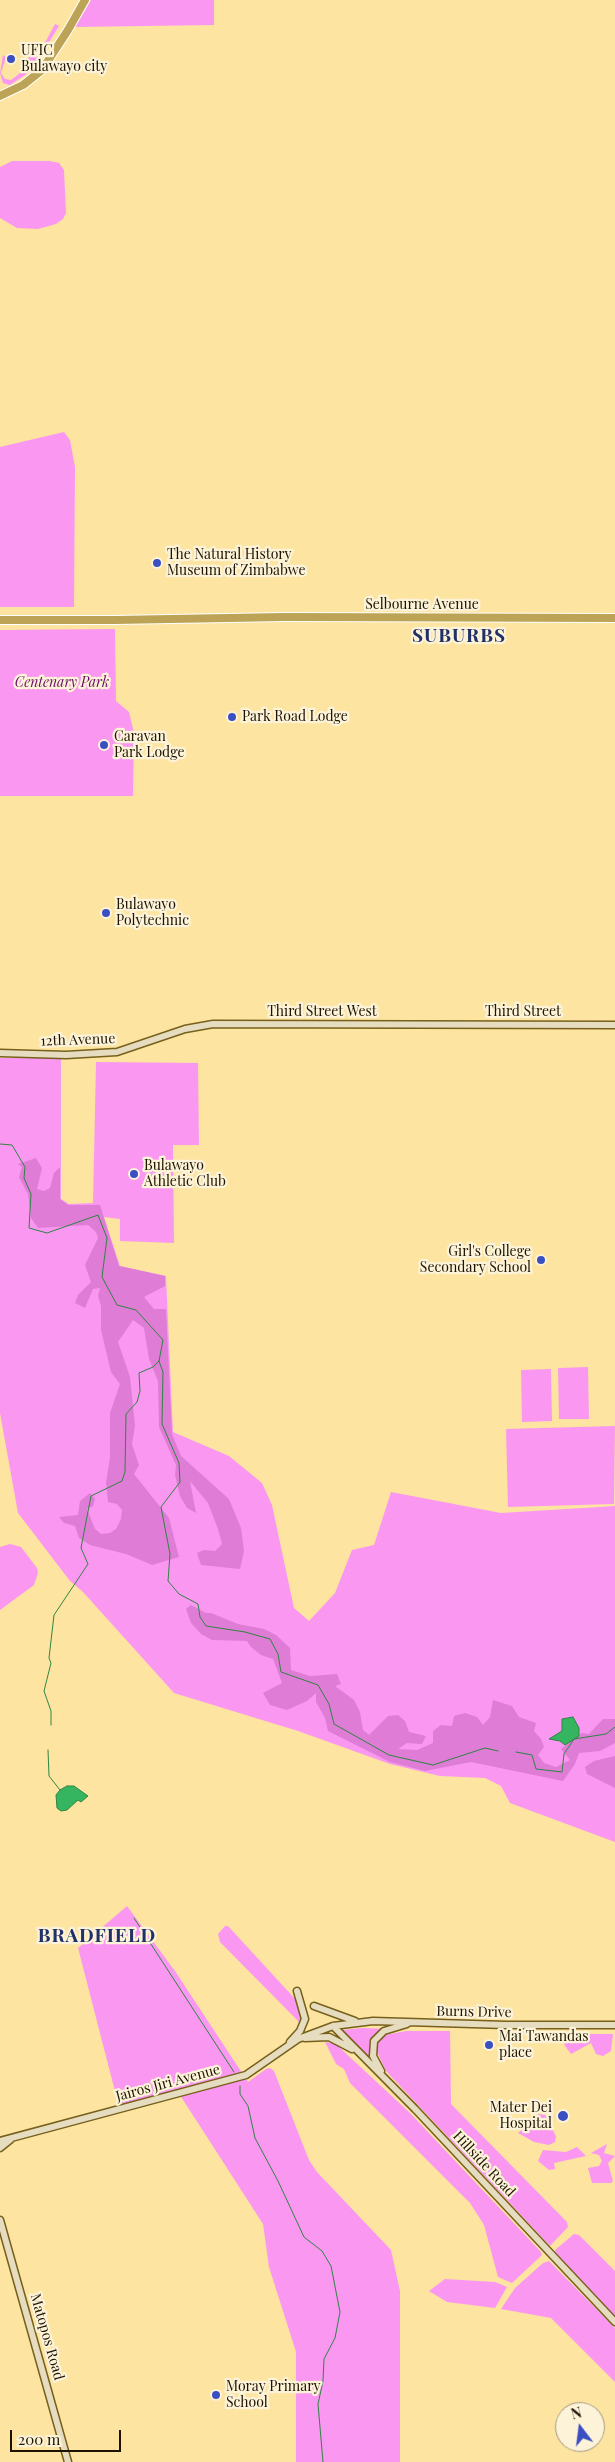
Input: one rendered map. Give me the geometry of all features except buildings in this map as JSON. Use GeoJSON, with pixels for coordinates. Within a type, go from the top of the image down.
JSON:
{"type":"FeatureCollection","features":[{"type":"Feature","properties":{"kind":"highway"},"geometry":{"type":"LineString","coordinates":[[0,96],[23,85],[42,70],[68,30],[84,0]]}},
{"type":"Feature","properties":{"kind":"highway","name":"Selbourne Avenue"},"geometry":{"type":"LineString","coordinates":[[0,615],[213,614],[229,617]]}},
{"type":"Feature","properties":{"kind":"highway","name":"Selbourne Avenue"},"geometry":{"type":"LineString","coordinates":[[0,620],[115,620],[229,617],[615,618]]}},
{"type":"Feature","properties":{"kind":"main road","name":"Third Street West"},"geometry":{"type":"LineString","coordinates":[[213,1024],[430,1024]]}},
{"type":"Feature","properties":{"kind":"main road","name":"12th Avenue"},"geometry":{"type":"LineString","coordinates":[[0,1053],[66,1054],[117,1052],[185,1029],[213,1024]]}},
{"type":"Feature","properties":{"kind":"main road","name":"Third Street"},"geometry":{"type":"LineString","coordinates":[[430,1024],[615,1025]]}},
{"type":"Feature","properties":{"kind":"main road"},"geometry":{"type":"LineString","coordinates":[[286,2047],[304,2023],[304,2010],[297,1990]]}},
{"type":"Feature","properties":{"kind":"main road"},"geometry":{"type":"LineString","coordinates":[[314,2006],[356,2021]]}},
{"type":"Feature","properties":{"kind":"main road","name":"Burns Drive"},"geometry":{"type":"LineString","coordinates":[[333,2026],[356,2021],[615,2025]]}},
{"type":"Feature","properties":{"kind":"main road"},"geometry":{"type":"LineString","coordinates":[[387,2081],[373,2056],[374,2041],[384,2032],[411,2023]]}},
{"type":"Feature","properties":{"kind":"main road","name":"Jairos Jiri Avenue"},"geometry":{"type":"LineString","coordinates":[[0,2141],[246,2075],[298,2039],[333,2026]]}},
{"type":"Feature","properties":{"kind":"main road","name":"Hillside Road"},"geometry":{"type":"LineString","coordinates":[[333,2026],[615,2322]]}},
{"type":"Feature","properties":{"kind":"main road"},"geometry":{"type":"LineString","coordinates":[[298,2039],[329,2037],[359,2053]]}},
{"type":"Feature","properties":{"kind":"main road"},"geometry":{"type":"LineString","coordinates":[[0,2136],[13,2138]]}},
{"type":"Feature","properties":{"kind":"main road"},"geometry":{"type":"LineString","coordinates":[[0,2148],[13,2138]]}},
{"type":"Feature","properties":{"kind":"main road","name":"Matopos Road"},"geometry":{"type":"LineString","coordinates":[[0,2220],[68,2462]]}},
{"type":"Feature","properties":{"kind":"green space"},"geometry":{"type":"Polygon","coordinates":[[[91,0],[214,0],[214,25],[75,27],[91,0]]]}},
{"type":"Feature","properties":{"kind":"green space"},"geometry":{"type":"Polygon","coordinates":[[[55,24],[59,26],[31,71],[10,85],[3,83],[0,73],[3,55],[6,57],[1,73],[5,79],[11,80],[19,74],[35,47],[41,50],[55,24]]]}},
{"type":"Feature","properties":{"kind":"green space"},"geometry":{"type":"Polygon","coordinates":[[[12,161],[50,161],[59,163],[64,170],[66,213],[63,219],[56,224],[38,229],[17,228],[0,218],[0,167],[12,161]]]}},
{"type":"Feature","properties":{"kind":"green space"},"geometry":{"type":"Polygon","coordinates":[[[64,432],[70,440],[75,467],[74,607],[0,607],[0,447],[64,432]]]}},
{"type":"Feature","properties":{"kind":"green space","name":"Centenary Park"},"geometry":{"type":"Polygon","coordinates":[[[115,629],[116,701],[129,712],[134,733],[133,796],[0,796],[0,630],[115,629]]]}},
{"type":"Feature","properties":{"kind":"green space"},"geometry":{"type":"Polygon","coordinates":[[[0,1058],[61,1058],[61,1199],[69,1204],[93,1203],[96,1062],[198,1063],[199,1145],[173,1145],[174,1243],[120,1241],[120,1219],[104,1217],[120,1266],[166,1276],[173,1432],[229,1456],[262,1483],[272,1505],[294,1608],[309,1621],[335,1593],[352,1550],[374,1545],[391,1492],[501,1513],[615,1506],[615,1842],[510,1803],[501,1786],[485,1778],[440,1776],[390,1764],[298,1731],[174,1693],[83,1592],[70,1581],[18,1513],[0,1413],[0,1058]]]}},
{"type":"Feature","properties":{"kind":"green space"},"geometry":{"type":"Polygon","coordinates":[[[588,1367],[589,1419],[559,1419],[558,1368],[588,1367]]]}},
{"type":"Feature","properties":{"kind":"green space"},"geometry":{"type":"Polygon","coordinates":[[[551,1369],[552,1421],[522,1422],[521,1370],[551,1369]]]}},
{"type":"Feature","properties":{"kind":"green space"},"geometry":{"type":"Polygon","coordinates":[[[615,1426],[614,1504],[508,1507],[506,1429],[615,1426]]]}},
{"type":"Feature","properties":{"kind":"green space"},"geometry":{"type":"Polygon","coordinates":[[[10,1544],[21,1547],[37,1568],[38,1573],[34,1585],[0,1610],[0,1547],[10,1544]]]}},
{"type":"Feature","properties":{"kind":"green space"},"geometry":{"type":"Polygon","coordinates":[[[127,1906],[175,1971],[248,2082],[266,2069],[270,2068],[274,2071],[309,2160],[317,2172],[391,2250],[400,2291],[400,2462],[296,2462],[296,2352],[269,2267],[263,2224],[178,2092],[126,2106],[117,2099],[78,1948],[127,1906]]]}},
{"type":"Feature","properties":{"kind":"green space"},"geometry":{"type":"Polygon","coordinates":[[[225,1926],[228,1926],[297,2001],[302,2014],[301,2024],[220,1942],[218,1934],[225,1926]]]}},
{"type":"Feature","properties":{"kind":"green space"},"geometry":{"type":"Polygon","coordinates":[[[362,2028],[388,2029],[376,2035],[372,2040],[370,2048],[373,2062],[342,2030],[362,2028]]]}},
{"type":"Feature","properties":{"kind":"green space"},"geometry":{"type":"Polygon","coordinates":[[[406,2031],[450,2031],[451,2104],[567,2222],[568,2227],[550,2246],[386,2071],[376,2050],[378,2041],[385,2035],[406,2031]]]}},
{"type":"Feature","properties":{"kind":"green space"},"geometry":{"type":"Polygon","coordinates":[[[561,2034],[613,2034],[611,2051],[603,2056],[596,2054],[591,2043],[571,2054],[565,2046],[561,2034]]]}},
{"type":"Feature","properties":{"kind":"green space"},"geometry":{"type":"Polygon","coordinates":[[[325,2042],[339,2047],[410,2113],[541,2252],[542,2255],[512,2283],[498,2277],[484,2225],[470,2203],[350,2083],[344,2069],[336,2064],[325,2042]]]}},
{"type":"Feature","properties":{"kind":"green space"},"geometry":{"type":"Polygon","coordinates":[[[539,2114],[545,2115],[550,2120],[551,2127],[556,2136],[555,2142],[549,2145],[534,2142],[518,2133],[539,2114]]]}},
{"type":"Feature","properties":{"kind":"green space"},"geometry":{"type":"Polygon","coordinates":[[[607,2144],[604,2153],[615,2156],[608,2163],[613,2181],[611,2183],[592,2183],[588,2168],[599,2166],[602,2161],[599,2155],[591,2153],[607,2144]]]}},
{"type":"Feature","properties":{"kind":"green space"},"geometry":{"type":"Polygon","coordinates":[[[577,2147],[586,2156],[554,2163],[555,2169],[549,2170],[538,2161],[543,2150],[566,2152],[577,2147]]]}},
{"type":"Feature","properties":{"kind":"green space"},"geometry":{"type":"Polygon","coordinates":[[[574,2234],[579,2235],[615,2271],[615,2317],[556,2256],[555,2250],[574,2234]]]}},
{"type":"Feature","properties":{"kind":"green space"},"geometry":{"type":"Polygon","coordinates":[[[549,2261],[615,2328],[615,2382],[551,2318],[501,2309],[515,2288],[543,2263],[549,2261]]]}},
{"type":"Feature","properties":{"kind":"green space"},"geometry":{"type":"Polygon","coordinates":[[[445,2279],[495,2282],[507,2287],[495,2308],[447,2302],[429,2291],[445,2279]]]}},
{"type":"Feature","properties":{"kind":"shaded area"},"geometry":{"type":"Polygon","coordinates":[[[36,1158],[42,1168],[37,1189],[44,1191],[50,1188],[54,1173],[60,1167],[60,1199],[68,1205],[100,1205],[119,1266],[165,1276],[165,1286],[144,1297],[154,1309],[166,1309],[172,1434],[181,1456],[229,1499],[241,1528],[244,1551],[240,1569],[201,1565],[197,1553],[204,1550],[215,1551],[222,1544],[218,1529],[208,1503],[190,1481],[196,1513],[187,1508],[180,1496],[175,1475],[176,1465],[159,1427],[158,1381],[149,1359],[144,1328],[133,1320],[118,1342],[130,1377],[135,1426],[132,1444],[139,1465],[134,1474],[169,1518],[179,1557],[152,1565],[126,1554],[90,1545],[79,1538],[75,1526],[64,1523],[59,1517],[78,1515],[80,1501],[90,1493],[95,1499],[93,1506],[87,1509],[95,1529],[101,1534],[110,1533],[116,1529],[121,1519],[122,1510],[117,1504],[108,1502],[106,1483],[110,1457],[110,1413],[120,1384],[111,1372],[101,1330],[101,1306],[98,1296],[100,1288],[93,1289],[85,1308],[75,1303],[78,1295],[91,1282],[85,1265],[98,1238],[96,1232],[88,1225],[38,1228],[31,1218],[28,1194],[19,1177],[22,1167],[18,1164],[36,1158]]]}},
{"type":"Feature","properties":{"kind":"shaded area"},"geometry":{"type":"Polygon","coordinates":[[[191,1605],[206,1613],[211,1613],[238,1624],[264,1629],[276,1635],[290,1648],[291,1670],[310,1676],[337,1674],[341,1684],[335,1686],[354,1700],[360,1712],[363,1730],[369,1735],[388,1716],[398,1715],[405,1721],[409,1732],[426,1736],[422,1744],[407,1743],[398,1749],[417,1750],[433,1743],[433,1731],[441,1725],[452,1726],[454,1716],[465,1713],[477,1717],[483,1725],[490,1717],[493,1700],[512,1706],[519,1717],[536,1723],[534,1731],[541,1739],[544,1747],[538,1755],[544,1763],[556,1767],[570,1760],[561,1749],[582,1733],[589,1734],[603,1719],[615,1719],[615,1743],[600,1751],[579,1753],[575,1764],[563,1781],[471,1762],[425,1771],[390,1762],[328,1731],[325,1718],[316,1702],[316,1693],[307,1701],[287,1710],[270,1705],[263,1693],[282,1683],[273,1659],[261,1655],[247,1641],[212,1640],[201,1634],[191,1623],[186,1609],[191,1605]]]}},
{"type":"Feature","properties":{"kind":"shaded area"},"geometry":{"type":"Polygon","coordinates":[[[573,1717],[579,1728],[579,1736],[565,1745],[560,1741],[549,1739],[562,1731],[562,1719],[573,1717]]]}},
{"type":"Feature","properties":{"kind":"shaded area"},"geometry":{"type":"Polygon","coordinates":[[[615,1756],[615,1788],[587,1774],[585,1767],[594,1761],[615,1756]]]}},
{"type":"Feature","properties":{"kind":"shaded area"},"geometry":{"type":"Polygon","coordinates":[[[67,1786],[74,1786],[88,1796],[81,1802],[78,1800],[67,1810],[61,1811],[57,1808],[56,1795],[67,1786]]]}},
{"type":"Feature","properties":{"kind":"waterway"},"geometry":{"type":"LineString","coordinates":[[0,1144],[12,1145],[25,1167],[24,1178],[31,1194],[29,1228],[47,1233],[98,1215],[107,1238],[102,1277],[117,1305],[136,1310],[163,1340],[159,1361],[153,1367],[139,1373],[140,1391],[137,1402],[126,1414],[125,1472],[122,1481],[91,1496],[81,1548],[88,1564],[54,1615],[49,1658],[51,1663],[44,1691],[51,1711],[51,1725]]}},
{"type":"Feature","properties":{"kind":"waterway"},"geometry":{"type":"LineString","coordinates":[[159,1361],[163,1372],[162,1424],[179,1463],[180,1482],[161,1507],[170,1554],[168,1581],[179,1594],[198,1604],[200,1617],[206,1626],[245,1632],[270,1639],[278,1654],[281,1672],[318,1685],[329,1704],[334,1724],[389,1755],[433,1765],[485,1748],[498,1751]]}},
{"type":"Feature","properties":{"kind":"waterway"},"geometry":{"type":"LineString","coordinates":[[516,1752],[532,1755],[536,1769],[562,1772],[564,1754],[574,1739],[606,1734],[615,1727]]}},
{"type":"Feature","properties":{"kind":"waterway"},"geometry":{"type":"LineString","coordinates":[[48,1750],[49,1776],[60,1790]]}},
{"type":"Feature","properties":{"kind":"waterway"},"geometry":{"type":"LineString","coordinates":[[134,1918],[234,2072]]}},
{"type":"Feature","properties":{"kind":"waterway"},"geometry":{"type":"LineString","coordinates":[[240,2086],[240,2094],[248,2106],[255,2138],[278,2181],[304,2237],[322,2251],[331,2266],[340,2312],[335,2338],[324,2359],[323,2381],[318,2404],[323,2462]]}},
{"type":"Feature","properties":{"kind":"place","name":"UFIC Bulawayo city"},"geometry":{"type":"Point","coordinates":[11,59]}},
{"type":"Feature","properties":{"kind":"place","name":"The Natural History Museum of Zimbabwe"},"geometry":{"type":"Point","coordinates":[157,563]}},
{"type":"Feature","properties":{"kind":"place","name":"Park Road Lodge"},"geometry":{"type":"Point","coordinates":[232,717]}},
{"type":"Feature","properties":{"kind":"place","name":"Caravan Park Lodge"},"geometry":{"type":"Point","coordinates":[104,745]}},
{"type":"Feature","properties":{"kind":"place","name":"Bulawayo Polytechnic"},"geometry":{"type":"Point","coordinates":[106,913]}},
{"type":"Feature","properties":{"kind":"place","name":"Bulawayo Athletic Club"},"geometry":{"type":"Point","coordinates":[134,1174]}},
{"type":"Feature","properties":{"kind":"place","name":"Girl's College Secondary School"},"geometry":{"type":"Point","coordinates":[541,1260]}},
{"type":"Feature","properties":{"kind":"place","name":"Mai Tawandas place"},"geometry":{"type":"Point","coordinates":[489,2045]}},
{"type":"Feature","properties":{"kind":"place","name":"Mater Dei Hospital"},"geometry":{"type":"Point","coordinates":[563,2116]}},
{"type":"Feature","properties":{"kind":"place","name":"Moray Primary School"},"geometry":{"type":"Point","coordinates":[216,2395]}},
{"type":"Feature","properties":{"kind":"district","name":"SUBURBS"},"geometry":{"type":"Point","coordinates":[459,636]}},
{"type":"Feature","properties":{"kind":"district","name":"BRADFIELD"},"geometry":{"type":"Point","coordinates":[97,1936]}}]}
